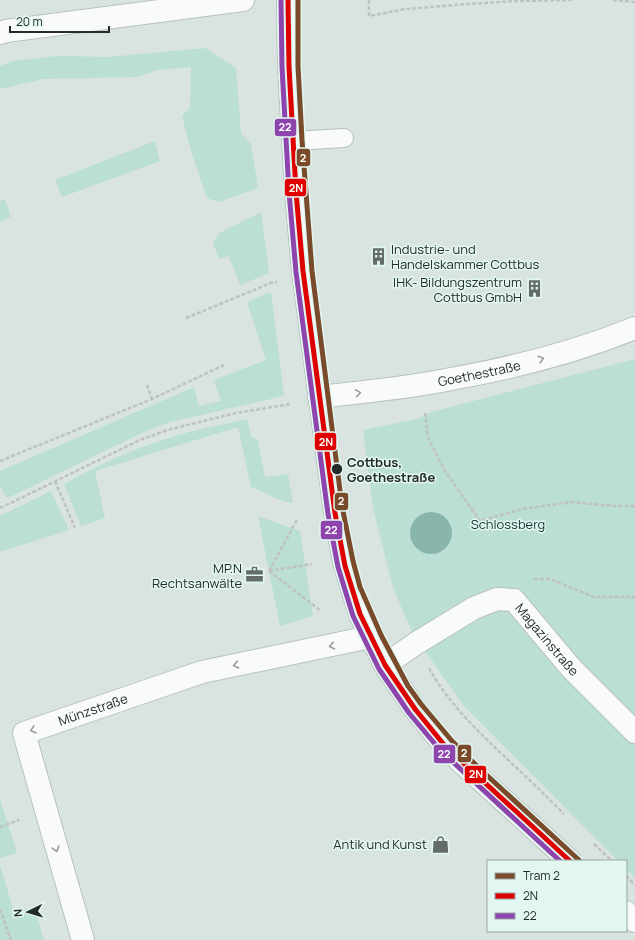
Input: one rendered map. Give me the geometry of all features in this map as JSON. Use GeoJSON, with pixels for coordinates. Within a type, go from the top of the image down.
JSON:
{"type":"FeatureCollection","features":[{"type":"Feature","properties":{"kind":"street"},"geometry":{"type":"LineString","coordinates":[[0,33],[244,0]]}},
{"type":"Feature","properties":{"kind":"street"},"geometry":{"type":"LineString","coordinates":[[288,0],[289,67],[302,271],[335,513],[345,566],[360,614],[385,665],[415,709],[445,746],[569,860]]}},
{"type":"Feature","properties":{"kind":"street","name":"Goethestraße"},"geometry":{"type":"LineString","coordinates":[[319,397],[450,380],[526,363],[614,337],[635,328]]}},
{"type":"Feature","properties":{"kind":"street","name":"Magazinstraße"},"geometry":{"type":"LineString","coordinates":[[385,665],[414,644],[474,608],[497,599],[514,600],[571,668],[635,732]]}},
{"type":"Feature","properties":{"kind":"street","name":"Münzstraße"},"geometry":{"type":"LineString","coordinates":[[83,940],[24,733],[202,672],[370,637]]}},
{"type":"Feature","properties":{"kind":"street"},"geometry":{"type":"LineString","coordinates":[[627,913],[635,921]]}},
{"type":"Feature","properties":{"kind":"lane"},"geometry":{"type":"LineString","coordinates":[[294,141],[344,138]]}},
{"type":"Feature","properties":{"kind":"path"},"geometry":{"type":"LineString","coordinates":[[369,0],[370,16],[406,9],[454,5],[518,1],[574,0]]}},
{"type":"Feature","properties":{"kind":"path"},"geometry":{"type":"LineString","coordinates":[[613,0],[635,2]]}},
{"type":"Feature","properties":{"kind":"path"},"geometry":{"type":"LineString","coordinates":[[186,318],[270,283],[276,282]]}},
{"type":"Feature","properties":{"kind":"path"},"geometry":{"type":"LineString","coordinates":[[0,461],[152,399],[224,365]]}},
{"type":"Feature","properties":{"kind":"path"},"geometry":{"type":"LineString","coordinates":[[147,385],[152,399]]}},
{"type":"Feature","properties":{"kind":"path"},"geometry":{"type":"LineString","coordinates":[[0,503],[1,508],[142,439],[172,429],[236,413],[292,404]]}},
{"type":"Feature","properties":{"kind":"path"},"geometry":{"type":"LineString","coordinates":[[424,408],[428,438],[444,471],[480,521],[522,509],[572,502],[615,506],[635,506]]}},
{"type":"Feature","properties":{"kind":"path"},"geometry":{"type":"LineString","coordinates":[[55,481],[75,528]]}},
{"type":"Feature","properties":{"kind":"path"},"geometry":{"type":"LineString","coordinates":[[269,571],[298,518]]}},
{"type":"Feature","properties":{"kind":"path"},"geometry":{"type":"LineString","coordinates":[[269,571],[312,564]]}},
{"type":"Feature","properties":{"kind":"path"},"geometry":{"type":"LineString","coordinates":[[269,571],[321,611]]}},
{"type":"Feature","properties":{"kind":"path"},"geometry":{"type":"LineString","coordinates":[[528,579],[550,579],[594,597],[635,597]]}},
{"type":"Feature","properties":{"kind":"path"},"geometry":{"type":"LineString","coordinates":[[414,644],[435,679],[453,703],[483,736],[565,815]]}},
{"type":"Feature","properties":{"kind":"path"},"geometry":{"type":"LineString","coordinates":[[594,843],[611,860]]}},
{"type":"Feature","properties":{"kind":"path"},"geometry":{"type":"LineString","coordinates":[[627,877],[635,885]]}},
{"type":"Feature","properties":{"kind":"path"},"geometry":{"type":"LineString","coordinates":[[0,909],[11,940]]}},
{"type":"Feature","properties":{"kind":"green space"},"geometry":{"type":"Polygon","coordinates":[[[205,48],[236,68],[241,133],[251,144],[258,188],[219,202],[207,198],[191,151],[182,116],[190,108],[191,67],[158,70],[137,77],[43,79],[0,89],[0,66],[13,61],[57,56],[108,57],[205,48]]]}},
{"type":"Feature","properties":{"kind":"green space"},"geometry":{"type":"Polygon","coordinates":[[[155,141],[160,161],[62,197],[55,180],[155,141]]]}},
{"type":"Feature","properties":{"kind":"green space"},"geometry":{"type":"Polygon","coordinates":[[[5,199],[11,217],[0,222],[0,201],[5,199]]]}},
{"type":"Feature","properties":{"kind":"green space"},"geometry":{"type":"Polygon","coordinates":[[[261,212],[269,273],[240,285],[229,256],[219,259],[213,242],[219,233],[261,212]]]}},
{"type":"Feature","properties":{"kind":"green space"},"geometry":{"type":"Polygon","coordinates":[[[271,292],[284,396],[170,422],[148,430],[10,497],[6,497],[0,486],[0,471],[194,387],[199,406],[221,401],[214,380],[266,360],[247,302],[271,292]]]}},
{"type":"Feature","properties":{"kind":"green space","name":"Schlossberg"},"geometry":{"type":"Polygon","coordinates":[[[635,359],[635,878],[627,870],[627,860],[617,860],[463,705],[413,634],[393,588],[373,508],[363,430],[418,419],[431,412],[635,359]]]}},
{"type":"Feature","properties":{"kind":"green space"},"geometry":{"type":"Polygon","coordinates":[[[247,419],[251,436],[258,440],[265,477],[288,474],[293,503],[278,499],[251,487],[238,427],[95,471],[105,518],[81,526],[64,484],[90,470],[158,441],[247,419]]]}},
{"type":"Feature","properties":{"kind":"green space"},"geometry":{"type":"Polygon","coordinates":[[[51,491],[69,530],[0,552],[0,516],[51,491]]]}},
{"type":"Feature","properties":{"kind":"green space"},"geometry":{"type":"Polygon","coordinates":[[[258,516],[300,531],[313,616],[280,626],[258,516]]]}},
{"type":"Feature","properties":{"kind":"green space"},"geometry":{"type":"Polygon","coordinates":[[[0,799],[17,853],[0,858],[0,799]]]}},
{"type":"Feature","properties":{"kind":"green space"},"geometry":{"type":"Polygon","coordinates":[[[0,865],[14,912],[34,907],[44,940],[0,940],[0,865]]]}},
{"type":"Feature","properties":{"kind":"shaded area"},"geometry":{"type":"Polygon","coordinates":[[[431,512],[446,518],[452,533],[446,548],[431,554],[416,548],[410,533],[416,518],[431,512]]]}},
{"type":"Feature","properties":{"kind":"tram line","name":"2"},"geometry":{"type":"LineString","coordinates":[[298,0],[298,66],[312,271],[342,506],[360,587],[381,635],[408,686],[421,704],[452,741],[480,769],[579,860]]}},
{"type":"Feature","properties":{"kind":"transit line","name":"22"},"geometry":{"type":"LineString","coordinates":[[281,0],[282,67],[289,192],[296,272],[328,514],[338,567],[353,616],[379,669],[409,713],[440,750],[559,860]]}},
{"type":"Feature","properties":{"kind":"transit line","name":"2N"},"geometry":{"type":"LineString","coordinates":[[288,0],[289,67],[296,192],[303,271],[335,513],[345,566],[360,614],[385,665],[415,709],[445,746],[569,860]]}},
{"type":"Feature","properties":{"kind":"place","name":"Industrie- und Handelskammer Cottbus"},"geometry":{"type":"Point","coordinates":[378,256]}},
{"type":"Feature","properties":{"kind":"place","name":"IHK- Bildungszentrum Cottbus GmbH"},"geometry":{"type":"Point","coordinates":[535,289]}},
{"type":"Feature","properties":{"kind":"place","name":"Cottbus, Goethestraße"},"geometry":{"type":"Point","coordinates":[337,469]}},
{"type":"Feature","properties":{"kind":"place","name":"MP.N Rechtsanwälte"},"geometry":{"type":"Point","coordinates":[255,575]}},
{"type":"Feature","properties":{"kind":"place","name":"Antik und Kunst"},"geometry":{"type":"Point","coordinates":[440,844]}}]}
